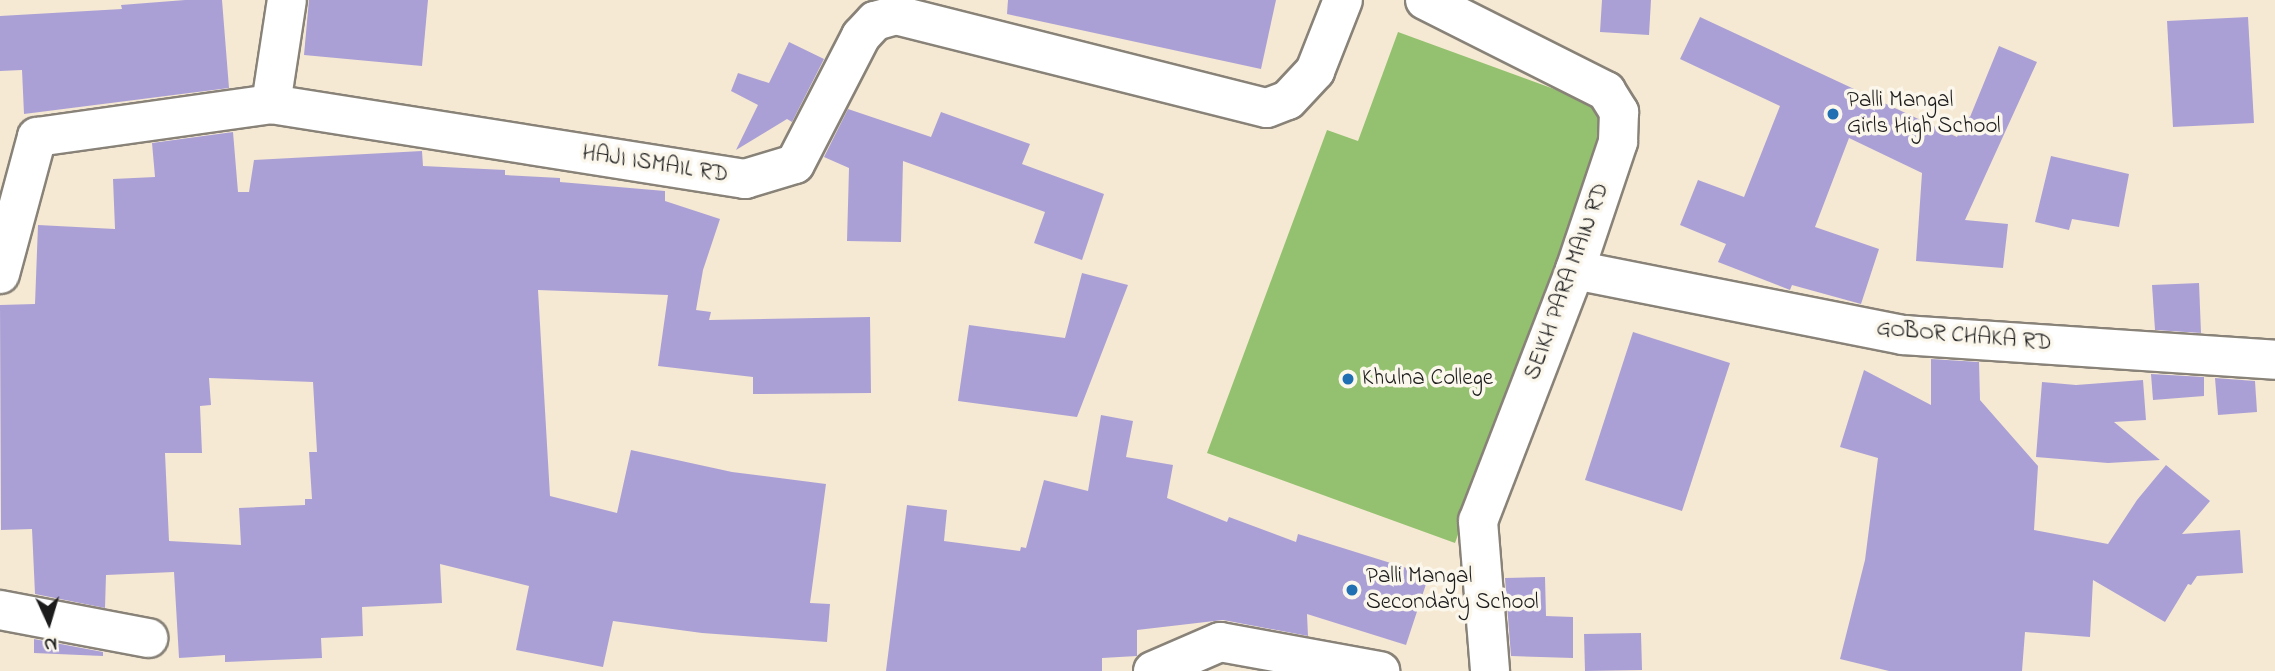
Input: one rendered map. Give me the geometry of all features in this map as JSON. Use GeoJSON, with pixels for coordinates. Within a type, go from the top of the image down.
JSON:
{"type":"FeatureCollection","features":[{"type":"Feature","properties":{"kind":"street"},"geometry":{"type":"LineString","coordinates":[[271,104],[287,0]]}},
{"type":"Feature","properties":{"kind":"street","name":"HAJI ISMAIL RD"},"geometry":{"type":"LineString","coordinates":[[0,274],[37,137],[271,104],[745,179],[795,164],[861,36],[876,21],[896,15],[1267,108],[1288,100],[1315,71],[1343,0]]}},
{"type":"Feature","properties":{"kind":"street","name":"SEIKH PARA MAIN RD"},"geometry":{"type":"LineString","coordinates":[[1425,0],[1606,91],[1619,112],[1618,142],[1574,270],[1478,521],[1490,671]]}},
{"type":"Feature","properties":{"kind":"street","name":"GOBOR CHAKA RD"},"geometry":{"type":"LineString","coordinates":[[1574,270],[1903,335],[2275,360]]}},
{"type":"Feature","properties":{"kind":"street"},"geometry":{"type":"LineString","coordinates":[[0,610],[148,638]]}},
{"type":"Feature","properties":{"kind":"street"},"geometry":{"type":"LineString","coordinates":[[1153,671],[1220,642],[1380,671]]}},
{"type":"Feature","properties":{"kind":"green space","name":"Khulna College"},"geometry":{"type":"Polygon","coordinates":[[[1398,32],[1614,111],[1455,543],[1207,453],[1327,130],[1358,141],[1398,32]]]}},
{"type":"Feature","properties":{"kind":"building"},"geometry":{"type":"Polygon","coordinates":[[[222,0],[229,88],[24,114],[22,70],[0,71],[0,16],[122,9],[121,5],[222,0]]]}},
{"type":"Feature","properties":{"kind":"building"},"geometry":{"type":"Polygon","coordinates":[[[309,0],[428,0],[422,66],[304,55],[309,0]]]}},
{"type":"Feature","properties":{"kind":"building"},"geometry":{"type":"Polygon","coordinates":[[[1008,0],[1276,0],[1261,69],[1007,14],[1008,0]]]}},
{"type":"Feature","properties":{"kind":"building"},"geometry":{"type":"Polygon","coordinates":[[[1602,0],[1651,0],[1649,35],[1600,32],[1602,0]]]}},
{"type":"Feature","properties":{"kind":"building"},"geometry":{"type":"Polygon","coordinates":[[[1700,17],[1957,137],[1967,116],[1970,117],[1999,46],[2037,62],[1965,220],[2008,224],[2003,268],[1916,261],[1922,173],[1849,138],[1815,227],[1879,249],[1861,304],[1792,285],[1790,290],[1718,262],[1726,244],[1680,225],[1698,180],[1744,197],[1780,106],[1680,59],[1700,17]]]}},
{"type":"Feature","properties":{"kind":"building"},"geometry":{"type":"Polygon","coordinates":[[[2248,17],[2254,123],[2173,127],[2167,21],[2248,17]]]}},
{"type":"Feature","properties":{"kind":"building"},"geometry":{"type":"Polygon","coordinates":[[[789,42],[824,59],[792,122],[787,119],[736,150],[758,105],[731,91],[738,73],[769,83],[789,42]]]}},
{"type":"Feature","properties":{"kind":"building"},"geometry":{"type":"Polygon","coordinates":[[[848,109],[931,137],[941,112],[1030,144],[1022,164],[1104,194],[1082,260],[1034,243],[1045,212],[903,161],[901,242],[847,241],[849,168],[824,157],[848,109]]]}},
{"type":"Feature","properties":{"kind":"building"},"geometry":{"type":"Polygon","coordinates":[[[233,132],[238,192],[249,192],[254,160],[422,151],[423,166],[505,170],[505,175],[560,178],[560,182],[665,191],[665,201],[720,219],[703,270],[696,310],[711,312],[709,320],[870,317],[871,393],[753,394],[753,377],[658,366],[668,295],[538,290],[550,496],[617,513],[631,450],[732,472],[826,484],[810,603],[830,604],[827,642],[702,633],[613,621],[603,667],[516,650],[529,586],[440,564],[442,603],[362,607],[363,636],[321,638],[322,658],[225,662],[225,655],[179,658],[174,572],[106,575],[105,608],[35,594],[32,529],[1,530],[0,305],[35,304],[38,225],[115,229],[113,179],[155,177],[152,143],[233,132]],[[209,378],[211,405],[200,406],[202,453],[165,453],[169,541],[241,545],[239,508],[305,505],[305,499],[312,499],[309,452],[317,452],[313,382],[209,378]]]}},
{"type":"Feature","properties":{"kind":"building"},"geometry":{"type":"Polygon","coordinates":[[[2051,156],[2129,174],[2119,227],[2072,219],[2069,230],[2035,222],[2051,156]]]}},
{"type":"Feature","properties":{"kind":"building"},"geometry":{"type":"Polygon","coordinates":[[[1082,273],[1128,285],[1077,417],[958,401],[969,325],[1065,338],[1082,273]]]}},
{"type":"Feature","properties":{"kind":"building"},"geometry":{"type":"Polygon","coordinates":[[[2199,283],[2201,333],[2155,330],[2152,285],[2199,283]]]}},
{"type":"Feature","properties":{"kind":"building"},"geometry":{"type":"Polygon","coordinates":[[[1633,332],[1730,363],[1682,511],[1585,480],[1633,332]]]}},
{"type":"Feature","properties":{"kind":"building"},"geometry":{"type":"Polygon","coordinates":[[[1931,359],[1979,362],[1980,400],[2038,466],[2034,530],[2108,544],[2137,500],[2166,465],[2210,501],[2182,534],[2240,530],[2243,573],[2197,576],[2191,585],[2188,584],[2165,622],[2093,580],[2090,637],[2025,632],[2022,671],[1889,671],[1840,659],[1865,560],[1878,458],[1840,447],[1864,370],[1931,405],[1931,359]]]}},
{"type":"Feature","properties":{"kind":"building"},"geometry":{"type":"Polygon","coordinates":[[[2151,374],[2204,377],[2204,396],[2153,400],[2151,374]]]}},
{"type":"Feature","properties":{"kind":"building"},"geometry":{"type":"Polygon","coordinates":[[[2215,378],[2255,381],[2257,412],[2218,415],[2215,378]]]}},
{"type":"Feature","properties":{"kind":"building"},"geometry":{"type":"Polygon","coordinates":[[[2143,380],[2146,420],[2114,422],[2160,460],[2108,463],[2036,457],[2042,382],[2076,385],[2143,380]]]}},
{"type":"Feature","properties":{"kind":"building"},"geometry":{"type":"Polygon","coordinates":[[[1101,415],[1133,421],[1126,457],[1173,465],[1167,498],[1227,522],[1229,517],[1296,542],[1298,534],[1429,575],[1406,645],[1307,614],[1308,636],[1223,620],[1137,630],[1137,656],[1102,658],[1102,671],[886,671],[907,505],[947,510],[944,541],[1020,551],[1021,547],[1026,548],[1044,480],[1088,491],[1101,415]]]}},
{"type":"Feature","properties":{"kind":"building"},"geometry":{"type":"Polygon","coordinates":[[[1545,577],[1546,616],[1573,617],[1573,658],[1511,656],[1505,578],[1545,577]]]}},
{"type":"Feature","properties":{"kind":"building"},"geometry":{"type":"Polygon","coordinates":[[[1641,633],[1642,670],[1585,671],[1584,634],[1641,633]]]}},
{"type":"Feature","properties":{"kind":"building"},"geometry":{"type":"Polygon","coordinates":[[[34,639],[103,652],[103,656],[34,653],[34,639]]]}},
{"type":"Feature","properties":{"kind":"place","name":"Palli Mangal Girls High School"},"geometry":{"type":"Point","coordinates":[1833,114]}},
{"type":"Feature","properties":{"kind":"place","name":"Khulna College"},"geometry":{"type":"Point","coordinates":[1348,379]}},
{"type":"Feature","properties":{"kind":"place","name":"Palli Mangal Secondary School"},"geometry":{"type":"Point","coordinates":[1352,590]}}]}
